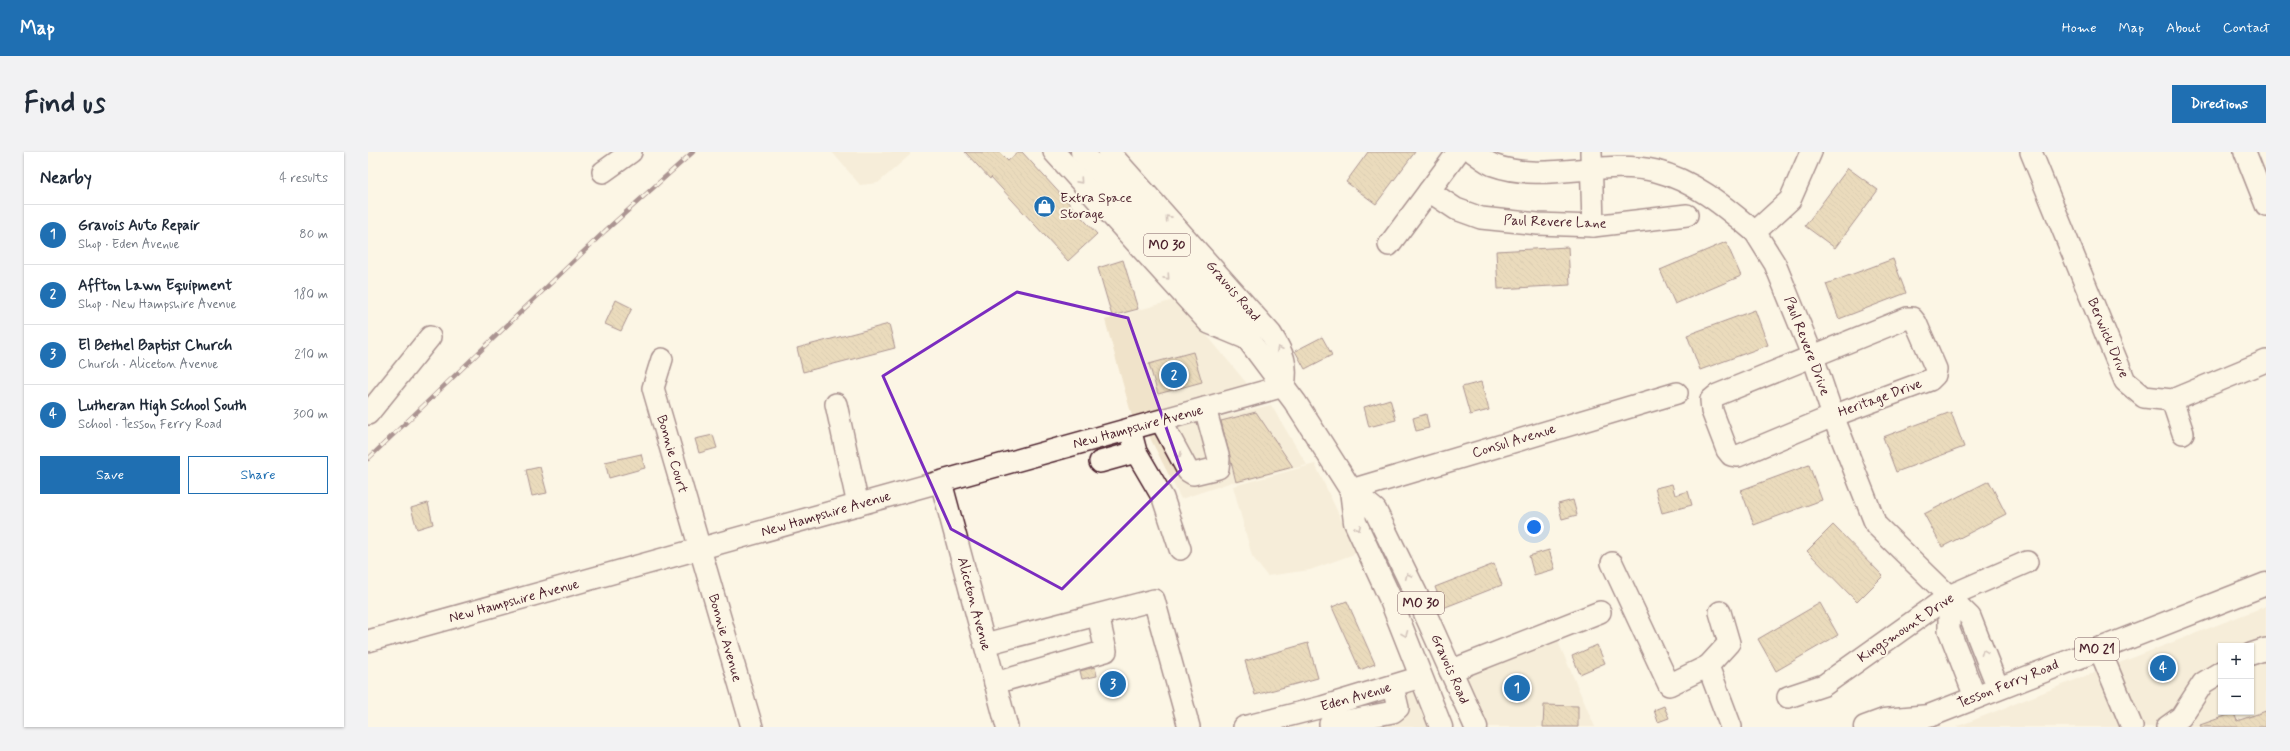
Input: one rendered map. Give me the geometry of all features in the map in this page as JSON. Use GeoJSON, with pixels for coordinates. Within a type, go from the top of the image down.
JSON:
{"type":"FeatureCollection","features":[{"type":"Feature","properties":{"kind":"main road","name":"Gravois Road"},"geometry":{"type":"LineString","coordinates":[[1082,152],[1250,340],[1284,386],[1351,490],[1375,510],[1420,602],[1476,727]]}},
{"type":"Feature","properties":{"kind":"main road","name":"Gravois Road"},"geometry":{"type":"LineString","coordinates":[[1351,490],[1355,522],[1390,598],[1441,727]]}},
{"type":"Feature","properties":{"kind":"main road","name":"Tesson Ferry Road"},"geometry":{"type":"LineString","coordinates":[[1865,727],[1884,720],[1922,721],[1975,697],[2266,584]]}},
{"type":"Feature","properties":{"kind":"street"},"geometry":{"type":"LineString","coordinates":[[603,172],[631,152]]}},
{"type":"Feature","properties":{"kind":"street","name":"Gravois Road"},"geometry":{"type":"LineString","coordinates":[[1054,152],[1209,323],[1250,340]]}},
{"type":"Feature","properties":{"kind":"street","name":"Gravois Road"},"geometry":{"type":"LineString","coordinates":[[1109,152],[1271,334],[1280,349],[1287,370],[1284,386]]}},
{"type":"Feature","properties":{"kind":"street"},"geometry":{"type":"LineString","coordinates":[[1389,245],[1458,152]]}},
{"type":"Feature","properties":{"kind":"street","name":"Paul Revere Drive"},"geometry":{"type":"LineString","coordinates":[[1473,152],[1492,164],[1517,171],[1591,160],[1627,168],[1654,170],[1678,178],[1714,198],[1755,232],[1775,264],[1813,357],[1833,416],[1876,525],[1970,617],[1998,688]]}},
{"type":"Feature","properties":{"kind":"street"},"geometry":{"type":"LineString","coordinates":[[1755,232],[1790,200],[1810,152]]}},
{"type":"Feature","properties":{"kind":"street","name":"Berwick Drive"},"geometry":{"type":"LineString","coordinates":[[2031,152],[2125,381],[2144,397],[2172,400],[2266,361]]}},
{"type":"Feature","properties":{"kind":"street"},"geometry":{"type":"LineString","coordinates":[[2245,152],[2266,205]]}},
{"type":"Feature","properties":{"kind":"street"},"geometry":{"type":"LineString","coordinates":[[1591,160],[1594,226]]}},
{"type":"Feature","properties":{"kind":"street","name":"Paul Revere Lane"},"geometry":{"type":"LineString","coordinates":[[1429,191],[1456,210],[1481,218],[1538,224],[1594,226],[1687,215]]}},
{"type":"Feature","properties":{"kind":"street","name":"Heritage Drive"},"geometry":{"type":"LineString","coordinates":[[1907,318],[1912,318],[1936,369],[1935,375],[1930,380],[1833,416],[1738,456],[1732,455],[1727,450],[1712,411],[1711,400],[1717,395],[1813,357],[1907,318]]}},
{"type":"Feature","properties":{"kind":"street"},"geometry":{"type":"LineString","coordinates":[[368,414],[430,337]]}},
{"type":"Feature","properties":{"kind":"street","name":"Bonnie Court"},"geometry":{"type":"LineString","coordinates":[[662,359],[653,388],[699,550]]}},
{"type":"Feature","properties":{"kind":"street","name":"New Hampshire Avenue"},"geometry":{"type":"LineString","coordinates":[[368,641],[1284,386]]}},
{"type":"Feature","properties":{"kind":"street","name":"Consul Avenue"},"geometry":{"type":"LineString","coordinates":[[1351,490],[1677,393]]}},
{"type":"Feature","properties":{"kind":"street"},"geometry":{"type":"LineString","coordinates":[[2172,400],[2183,433]]}},
{"type":"Feature","properties":{"kind":"street"},"geometry":{"type":"LineString","coordinates":[[836,404],[858,505]]}},
{"type":"Feature","properties":{"kind":"street"},"geometry":{"type":"LineString","coordinates":[[1161,420],[1188,472],[1193,474],[1218,468],[1219,459],[1205,408]]}},
{"type":"Feature","properties":{"kind":"street"},"geometry":{"type":"LineString","coordinates":[[1130,429],[1136,452],[1163,498],[1180,549]]}},
{"type":"Feature","properties":{"kind":"street"},"geometry":{"type":"LineString","coordinates":[[1100,462],[1136,452]]}},
{"type":"Feature","properties":{"kind":"street","name":"Aliceton Avenue"},"geometry":{"type":"LineString","coordinates":[[941,482],[1007,727]]}},
{"type":"Feature","properties":{"kind":"street","name":"Bonnie Avenue"},"geometry":{"type":"LineString","coordinates":[[699,550],[752,727]]}},
{"type":"Feature","properties":{"kind":"street","name":"Kingsmount Drive"},"geometry":{"type":"LineString","coordinates":[[1788,697],[1824,685],[1949,596],[2027,562]]}},
{"type":"Feature","properties":{"kind":"street"},"geometry":{"type":"LineString","coordinates":[[1612,563],[1669,685],[1708,666],[1729,643],[1720,612]]}},
{"type":"Feature","properties":{"kind":"street"},"geometry":{"type":"LineString","coordinates":[[1949,596],[1949,630],[1975,697]]}},
{"type":"Feature","properties":{"kind":"street"},"geometry":{"type":"LineString","coordinates":[[985,644],[1154,600],[1189,727]]}},
{"type":"Feature","properties":{"kind":"street"},"geometry":{"type":"LineString","coordinates":[[1450,671],[1600,612]]}},
{"type":"Feature","properties":{"kind":"street"},"geometry":{"type":"LineString","coordinates":[[995,683],[1106,651],[1098,615]]}},
{"type":"Feature","properties":{"kind":"street"},"geometry":{"type":"LineString","coordinates":[[2099,648],[2132,727]]}},
{"type":"Feature","properties":{"kind":"street"},"geometry":{"type":"LineString","coordinates":[[2254,653],[2266,649]]}},
{"type":"Feature","properties":{"kind":"street"},"geometry":{"type":"LineString","coordinates":[[1708,666],[1731,727]]}},
{"type":"Feature","properties":{"kind":"street"},"geometry":{"type":"LineString","coordinates":[[2166,727],[2181,717],[2203,683],[2218,674]]}},
{"type":"Feature","properties":{"kind":"street","name":"Eden Avenue"},"geometry":{"type":"LineString","coordinates":[[1244,727],[1327,720],[1394,687],[1421,677]]}},
{"type":"Feature","properties":{"kind":"highlighted area"},"geometry":{"type":"Polygon","coordinates":[[[1017,292],[1128,318],[1181,470],[1062,589],[951,529],[883,376],[1017,292]]]}},
{"type":"Feature","properties":{"kind":"shaded area"},"geometry":{"type":"Polygon","coordinates":[[[832,152],[910,152],[910,155],[878,183],[860,185],[832,152]]]}},
{"type":"Feature","properties":{"kind":"shaded area"},"geometry":{"type":"Polygon","coordinates":[[[1177,299],[1249,386],[1133,420],[1105,320],[1177,299]]]}},
{"type":"Feature","properties":{"kind":"shaded area"},"geometry":{"type":"Polygon","coordinates":[[[1271,405],[1307,465],[1238,483],[1232,482],[1181,499],[1148,434],[1271,405]]]}},
{"type":"Feature","properties":{"kind":"shaded area"},"geometry":{"type":"Polygon","coordinates":[[[1315,464],[1357,553],[1310,570],[1267,576],[1252,556],[1233,486],[1315,464]]]}},
{"type":"Feature","properties":{"kind":"shaded area"},"geometry":{"type":"Polygon","coordinates":[[[2266,606],[2266,727],[1956,727],[2047,691],[2266,606]]]}},
{"type":"Feature","properties":{"kind":"shaded area"},"geometry":{"type":"Polygon","coordinates":[[[1556,637],[1595,727],[1485,727],[1462,672],[1556,637]]]}},
{"type":"Feature","properties":{"kind":"shaded area"},"geometry":{"type":"Polygon","coordinates":[[[1407,691],[1415,692],[1420,697],[1434,727],[1322,727],[1318,716],[1407,691]]]}},
{"type":"Feature","properties":{"kind":"building","name":"Extra Space Storage"},"geometry":{"type":"Polygon","coordinates":[[[965,152],[999,152],[1008,161],[1018,152],[1022,152],[1097,234],[1068,261],[991,177],[990,179],[965,152]]]}},
{"type":"Feature","properties":{"kind":"building"},"geometry":{"type":"Polygon","coordinates":[[[1368,152],[1415,152],[1376,204],[1346,182],[1368,152]]]}},
{"type":"Feature","properties":{"kind":"building"},"geometry":{"type":"Polygon","coordinates":[[[1848,168],[1878,190],[1835,248],[1805,226],[1848,168]]]}},
{"type":"Feature","properties":{"kind":"building"},"geometry":{"type":"Polygon","coordinates":[[[1726,242],[1741,276],[1675,304],[1660,270],[1726,242]]]}},
{"type":"Feature","properties":{"kind":"building"},"geometry":{"type":"Polygon","coordinates":[[[1568,247],[1570,285],[1498,289],[1496,251],[1568,247]]]}},
{"type":"Feature","properties":{"kind":"building"},"geometry":{"type":"Polygon","coordinates":[[[1893,259],[1906,293],[1839,319],[1826,284],[1893,259]]]}},
{"type":"Feature","properties":{"kind":"building"},"geometry":{"type":"Polygon","coordinates":[[[1123,260],[1138,309],[1112,316],[1098,268],[1123,260]]]}},
{"type":"Feature","properties":{"kind":"building"},"geometry":{"type":"Polygon","coordinates":[[[616,300],[632,308],[621,331],[605,324],[616,300]]]}},
{"type":"Feature","properties":{"kind":"building"},"geometry":{"type":"Polygon","coordinates":[[[1755,310],[1768,345],[1700,370],[1687,335],[1755,310]]]}},
{"type":"Feature","properties":{"kind":"building"},"geometry":{"type":"Polygon","coordinates":[[[889,324],[895,348],[803,372],[797,348],[889,324]]]}},
{"type":"Feature","properties":{"kind":"building"},"geometry":{"type":"Polygon","coordinates":[[[1322,337],[1332,355],[1305,369],[1295,351],[1322,337]]]}},
{"type":"Feature","properties":{"kind":"building"},"geometry":{"type":"Polygon","coordinates":[[[1193,352],[1202,382],[1158,394],[1149,364],[1193,352]]]}},
{"type":"Feature","properties":{"kind":"building"},"geometry":{"type":"Polygon","coordinates":[[[1481,382],[1489,410],[1470,415],[1462,387],[1481,382]]]}},
{"type":"Feature","properties":{"kind":"building"},"geometry":{"type":"Polygon","coordinates":[[[1390,399],[1396,420],[1369,427],[1364,407],[1390,399]]]}},
{"type":"Feature","properties":{"kind":"building"},"geometry":{"type":"Polygon","coordinates":[[[1256,412],[1293,467],[1236,482],[1221,421],[1256,412]]]}},
{"type":"Feature","properties":{"kind":"building"},"geometry":{"type":"Polygon","coordinates":[[[1951,412],[1964,447],[1896,472],[1883,437],[1951,412]]]}},
{"type":"Feature","properties":{"kind":"building"},"geometry":{"type":"Polygon","coordinates":[[[1426,414],[1429,428],[1416,431],[1413,418],[1426,414]]]}},
{"type":"Feature","properties":{"kind":"building"},"geometry":{"type":"Polygon","coordinates":[[[713,435],[717,448],[699,453],[695,439],[713,435]]]}},
{"type":"Feature","properties":{"kind":"building"},"geometry":{"type":"Polygon","coordinates":[[[641,454],[645,468],[609,478],[605,462],[641,454]]]}},
{"type":"Feature","properties":{"kind":"building"},"geometry":{"type":"Polygon","coordinates":[[[1809,465],[1822,500],[1754,525],[1741,490],[1809,465]]]}},
{"type":"Feature","properties":{"kind":"building"},"geometry":{"type":"Polygon","coordinates":[[[540,467],[547,493],[532,496],[526,470],[540,467]]]}},
{"type":"Feature","properties":{"kind":"building"},"geometry":{"type":"Polygon","coordinates":[[[1989,481],[2006,514],[1942,547],[1924,514],[1989,481]]]}},
{"type":"Feature","properties":{"kind":"building"},"geometry":{"type":"Polygon","coordinates":[[[1672,484],[1675,495],[1688,491],[1692,505],[1662,513],[1655,488],[1672,484]]]}},
{"type":"Feature","properties":{"kind":"building"},"geometry":{"type":"Polygon","coordinates":[[[1573,500],[1577,515],[1562,519],[1558,504],[1573,500]]]}},
{"type":"Feature","properties":{"kind":"building"},"geometry":{"type":"Polygon","coordinates":[[[428,503],[433,524],[417,529],[411,508],[428,503]]]}},
{"type":"Feature","properties":{"kind":"building"},"geometry":{"type":"Polygon","coordinates":[[[1833,525],[1883,576],[1857,602],[1807,551],[1833,525]]]}},
{"type":"Feature","properties":{"kind":"building"},"geometry":{"type":"Polygon","coordinates":[[[1549,550],[1555,569],[1534,575],[1529,556],[1549,550]]]}},
{"type":"Feature","properties":{"kind":"building"},"geometry":{"type":"Polygon","coordinates":[[[1494,564],[1502,585],[1443,608],[1435,587],[1494,564]]]}},
{"type":"Feature","properties":{"kind":"building"},"geometry":{"type":"Polygon","coordinates":[[[1347,601],[1375,664],[1360,670],[1332,607],[1347,601]]]}},
{"type":"Feature","properties":{"kind":"building"},"geometry":{"type":"Polygon","coordinates":[[[1820,603],[1838,635],[1776,671],[1758,639],[1820,603]]]}},
{"type":"Feature","properties":{"kind":"building"},"geometry":{"type":"Polygon","coordinates":[[[1308,643],[1318,678],[1255,695],[1245,661],[1308,643]]]}},
{"type":"Feature","properties":{"kind":"building"},"geometry":{"type":"Polygon","coordinates":[[[1597,645],[1605,663],[1580,674],[1572,656],[1597,645]]]}},
{"type":"Feature","properties":{"kind":"building"},"geometry":{"type":"Polygon","coordinates":[[[1095,667],[1097,676],[1082,679],[1080,671],[1095,667]]]}},
{"type":"Feature","properties":{"kind":"building"},"geometry":{"type":"Polygon","coordinates":[[[1544,705],[1578,706],[1578,727],[1543,727],[1544,705]]]}},
{"type":"Feature","properties":{"kind":"building"},"geometry":{"type":"Polygon","coordinates":[[[1664,706],[1669,718],[1658,722],[1654,710],[1664,706]]]}},
{"type":"Feature","properties":{"kind":"building"},"geometry":{"type":"Polygon","coordinates":[[[2266,711],[2266,727],[2201,727],[2200,725],[2228,715],[2235,715],[2237,721],[2266,711]]]}},
{"type":"Feature","properties":{"kind":"railway"},"geometry":{"type":"LineString","coordinates":[[368,459],[605,231],[693,152]]}},
{"type":"Feature","properties":{"kind":"place","name":"Extra Space Storage"},"geometry":{"type":"Point","coordinates":[1045,206]}},
{"type":"Feature","properties":{"kind":"place","name":"Affton Lawn Equipment"},"geometry":{"type":"Point","coordinates":[1174,375]}},
{"type":"Feature","properties":{"kind":"place","name":"Lutheran High School South"},"geometry":{"type":"Point","coordinates":[2163,668]}},
{"type":"Feature","properties":{"kind":"place","name":"El Bethel Baptist Church"},"geometry":{"type":"Point","coordinates":[1113,684]}},
{"type":"Feature","properties":{"kind":"place","name":"Gravois Auto Repair"},"geometry":{"type":"Point","coordinates":[1517,688]}}]}
